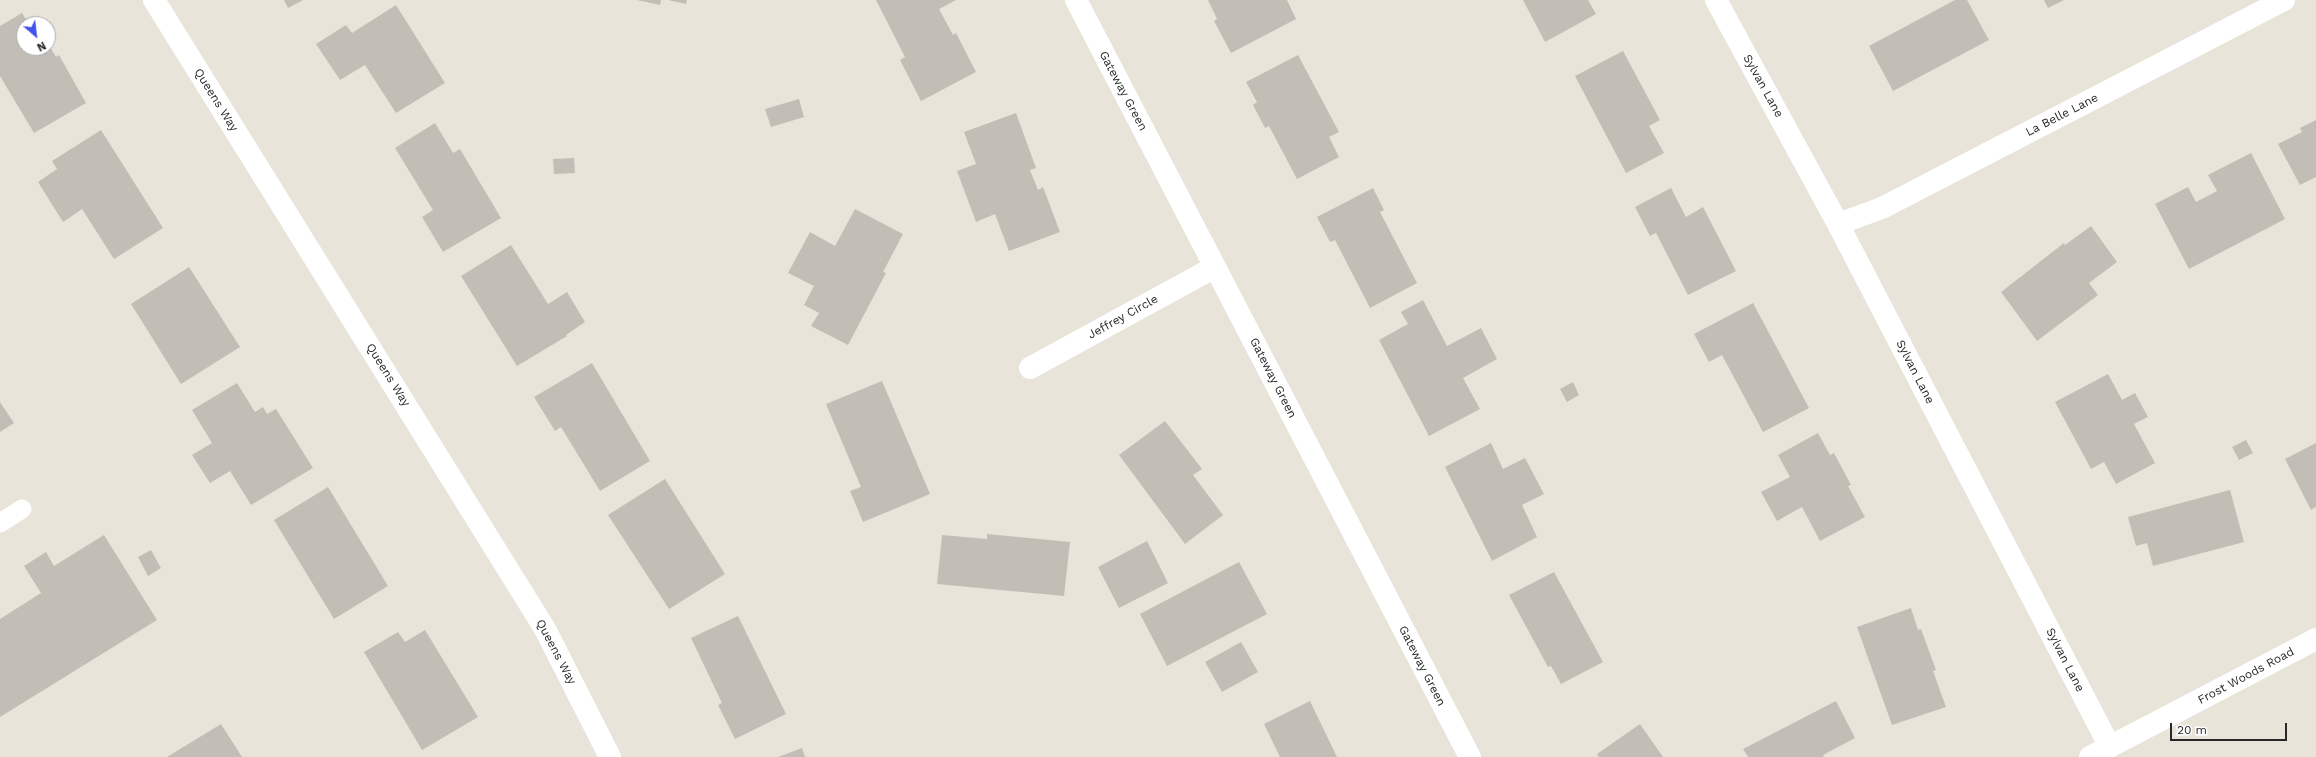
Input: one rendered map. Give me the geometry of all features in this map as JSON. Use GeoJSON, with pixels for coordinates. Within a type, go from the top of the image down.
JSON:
{"type":"FeatureCollection","features":[{"type":"Feature","properties":{"kind":"street","name":"Queens Way"},"geometry":{"type":"LineString","coordinates":[[154,0],[545,628],[610,757]]}},
{"type":"Feature","properties":{"kind":"street","name":"Gateway Green"},"geometry":{"type":"LineString","coordinates":[[1076,0],[1470,757]]}},
{"type":"Feature","properties":{"kind":"street","name":"Sylvan Lane"},"geometry":{"type":"LineString","coordinates":[[1716,0],[1838,224],[2110,747]]}},
{"type":"Feature","properties":{"kind":"street","name":"La Belle Lane"},"geometry":{"type":"LineString","coordinates":[[1838,224],[1882,208],[2284,0]]}},
{"type":"Feature","properties":{"kind":"street","name":"Jeffrey Circle"},"geometry":{"type":"LineString","coordinates":[[1030,368],[1215,267]]}},
{"type":"Feature","properties":{"kind":"street","name":"Frost Woods Road"},"geometry":{"type":"LineString","coordinates":[[2090,757],[2316,639]]}},
{"type":"Feature","properties":{"kind":"lane"},"geometry":{"type":"LineString","coordinates":[[0,523],[22,509]]}},
{"type":"Feature","properties":{"kind":"building"},"geometry":{"type":"Polygon","coordinates":[[[284,0],[303,0],[288,8],[284,0]]]}},
{"type":"Feature","properties":{"kind":"building"},"geometry":{"type":"Polygon","coordinates":[[[637,0],[661,0],[660,5],[637,0]]]}},
{"type":"Feature","properties":{"kind":"building"},"geometry":{"type":"Polygon","coordinates":[[[668,0],[687,0],[686,4],[668,0]]]}},
{"type":"Feature","properties":{"kind":"building"},"geometry":{"type":"Polygon","coordinates":[[[876,0],[956,0],[939,9],[953,35],[956,33],[976,72],[921,101],[900,60],[905,57],[876,0]]]}},
{"type":"Feature","properties":{"kind":"building"},"geometry":{"type":"Polygon","coordinates":[[[1208,0],[1287,0],[1296,19],[1231,53],[1214,21],[1217,19],[1208,0]]]}},
{"type":"Feature","properties":{"kind":"building"},"geometry":{"type":"Polygon","coordinates":[[[1523,0],[1588,0],[1596,14],[1545,42],[1523,0]]]}},
{"type":"Feature","properties":{"kind":"building"},"geometry":{"type":"Polygon","coordinates":[[[1955,0],[1967,0],[1989,40],[1893,91],[1869,46],[1955,0]]]}},
{"type":"Feature","properties":{"kind":"building"},"geometry":{"type":"Polygon","coordinates":[[[2044,0],[2064,0],[2048,8],[2044,0]]]}},
{"type":"Feature","properties":{"kind":"building"},"geometry":{"type":"Polygon","coordinates":[[[396,5],[445,83],[396,113],[365,65],[340,80],[316,44],[346,25],[352,33],[396,5]]]}},
{"type":"Feature","properties":{"kind":"building"},"geometry":{"type":"Polygon","coordinates":[[[22,13],[24,16],[17,16],[22,13]]]}},
{"type":"Feature","properties":{"kind":"building"},"geometry":{"type":"Polygon","coordinates":[[[16,17],[16,56],[56,57],[59,55],[86,103],[34,133],[0,76],[0,26],[16,17]]]}},
{"type":"Feature","properties":{"kind":"building"},"geometry":{"type":"Polygon","coordinates":[[[1623,51],[1660,120],[1649,126],[1664,153],[1626,173],[1575,76],[1623,51]]]}},
{"type":"Feature","properties":{"kind":"building"},"geometry":{"type":"Polygon","coordinates":[[[1298,55],[1339,132],[1329,137],[1339,157],[1297,179],[1269,126],[1265,128],[1253,105],[1257,102],[1246,82],[1298,55]]]}},
{"type":"Feature","properties":{"kind":"building"},"geometry":{"type":"Polygon","coordinates":[[[799,99],[804,117],[771,127],[765,109],[799,99]]]}},
{"type":"Feature","properties":{"kind":"building"},"geometry":{"type":"Polygon","coordinates":[[[1016,113],[1036,168],[1030,170],[1038,190],[1043,187],[1060,232],[1009,251],[995,214],[976,222],[957,171],[976,164],[964,132],[1016,113]]]}},
{"type":"Feature","properties":{"kind":"building"},"geometry":{"type":"Polygon","coordinates":[[[2316,120],[2316,177],[2300,185],[2278,144],[2302,132],[2300,128],[2316,120]]]}},
{"type":"Feature","properties":{"kind":"building"},"geometry":{"type":"Polygon","coordinates":[[[435,123],[453,153],[460,149],[501,218],[443,252],[422,217],[433,210],[395,148],[435,123]]]}},
{"type":"Feature","properties":{"kind":"building"},"geometry":{"type":"Polygon","coordinates":[[[101,130],[163,228],[114,259],[82,209],[63,222],[38,182],[57,169],[52,161],[101,130]]]}},
{"type":"Feature","properties":{"kind":"building"},"geometry":{"type":"Polygon","coordinates":[[[2251,153],[2285,219],[2189,269],[2155,204],[2188,187],[2196,202],[2217,191],[2208,175],[2251,153]]]}},
{"type":"Feature","properties":{"kind":"building"},"geometry":{"type":"Polygon","coordinates":[[[574,158],[575,173],[554,174],[553,159],[574,158]]]}},
{"type":"Feature","properties":{"kind":"building"},"geometry":{"type":"Polygon","coordinates":[[[1373,188],[1384,210],[1380,212],[1417,283],[1370,308],[1335,240],[1330,242],[1317,217],[1373,188]]]}},
{"type":"Feature","properties":{"kind":"building"},"geometry":{"type":"Polygon","coordinates":[[[1671,188],[1686,217],[1703,207],[1736,271],[1688,295],[1656,233],[1650,236],[1635,207],[1671,188]]]}},
{"type":"Feature","properties":{"kind":"building"},"geometry":{"type":"Polygon","coordinates":[[[855,209],[903,234],[883,272],[886,273],[848,345],[811,326],[819,313],[804,305],[814,286],[788,273],[810,232],[835,246],[855,209]]]}},
{"type":"Feature","properties":{"kind":"building"},"geometry":{"type":"Polygon","coordinates":[[[2091,226],[2117,262],[2089,283],[2098,295],[2037,341],[2001,292],[2064,243],[2065,245],[2091,226]]]}},
{"type":"Feature","properties":{"kind":"building"},"geometry":{"type":"Polygon","coordinates":[[[511,245],[548,304],[567,292],[585,322],[566,335],[567,336],[517,366],[461,276],[511,245]]]}},
{"type":"Feature","properties":{"kind":"building"},"geometry":{"type":"Polygon","coordinates":[[[189,267],[240,347],[181,384],[131,304],[189,267]]]}},
{"type":"Feature","properties":{"kind":"building"},"geometry":{"type":"Polygon","coordinates":[[[1423,300],[1447,346],[1481,328],[1497,359],[1463,378],[1480,409],[1429,436],[1379,340],[1408,324],[1401,312],[1423,300]]]}},
{"type":"Feature","properties":{"kind":"building"},"geometry":{"type":"Polygon","coordinates":[[[1753,303],[1809,408],[1763,432],[1722,355],[1709,362],[1694,334],[1753,303]]]}},
{"type":"Feature","properties":{"kind":"building"},"geometry":{"type":"Polygon","coordinates":[[[592,363],[650,461],[600,491],[561,427],[555,431],[534,397],[592,363]]]}},
{"type":"Feature","properties":{"kind":"building"},"geometry":{"type":"Polygon","coordinates":[[[2108,374],[2122,400],[2135,393],[2148,417],[2134,424],[2155,463],[2116,484],[2104,462],[2091,469],[2055,402],[2108,374]]]}},
{"type":"Feature","properties":{"kind":"building"},"geometry":{"type":"Polygon","coordinates":[[[882,381],[930,494],[863,522],[850,491],[861,487],[826,404],[882,381]]]}},
{"type":"Feature","properties":{"kind":"building"},"geometry":{"type":"Polygon","coordinates":[[[1573,382],[1579,395],[1567,402],[1560,389],[1573,382]]]}},
{"type":"Feature","properties":{"kind":"building"},"geometry":{"type":"Polygon","coordinates":[[[237,383],[255,412],[263,407],[267,414],[276,409],[313,468],[251,505],[230,471],[210,483],[192,455],[212,443],[192,410],[237,383]]]}},
{"type":"Feature","properties":{"kind":"building"},"geometry":{"type":"Polygon","coordinates":[[[0,402],[14,423],[0,432],[0,402]]]}},
{"type":"Feature","properties":{"kind":"building"},"geometry":{"type":"Polygon","coordinates":[[[1165,421],[1202,469],[1193,475],[1223,515],[1185,544],[1119,455],[1165,421]]]}},
{"type":"Feature","properties":{"kind":"building"},"geometry":{"type":"Polygon","coordinates":[[[1818,433],[1830,455],[1834,453],[1851,485],[1848,486],[1865,517],[1820,541],[1802,507],[1777,521],[1761,492],[1790,477],[1778,455],[1818,433]]]}},
{"type":"Feature","properties":{"kind":"building"},"geometry":{"type":"Polygon","coordinates":[[[2246,440],[2253,453],[2239,460],[2232,447],[2246,440]]]}},
{"type":"Feature","properties":{"kind":"building"},"geometry":{"type":"Polygon","coordinates":[[[1491,443],[1503,469],[1525,458],[1544,494],[1522,505],[1537,537],[1492,561],[1445,467],[1491,443]]]}},
{"type":"Feature","properties":{"kind":"building"},"geometry":{"type":"Polygon","coordinates":[[[2316,443],[2316,507],[2311,510],[2285,459],[2316,443]]]}},
{"type":"Feature","properties":{"kind":"building"},"geometry":{"type":"Polygon","coordinates":[[[665,479],[725,574],[669,609],[608,515],[665,479]]]}},
{"type":"Feature","properties":{"kind":"building"},"geometry":{"type":"Polygon","coordinates":[[[328,487],[388,586],[334,619],[274,520],[328,487]]]}},
{"type":"Feature","properties":{"kind":"building"},"geometry":{"type":"Polygon","coordinates":[[[2230,490],[2244,542],[2153,566],[2147,543],[2136,546],[2128,517],[2230,490]]]}},
{"type":"Feature","properties":{"kind":"building"},"geometry":{"type":"Polygon","coordinates":[[[987,534],[1070,542],[1064,596],[937,584],[942,535],[987,539],[987,534]]]}},
{"type":"Feature","properties":{"kind":"building"},"geometry":{"type":"Polygon","coordinates":[[[104,535],[157,620],[0,717],[0,619],[41,593],[24,566],[46,552],[54,566],[104,535]]]}},
{"type":"Feature","properties":{"kind":"building"},"geometry":{"type":"Polygon","coordinates":[[[1147,541],[1168,583],[1119,608],[1098,567],[1147,541]]]}},
{"type":"Feature","properties":{"kind":"building"},"geometry":{"type":"Polygon","coordinates":[[[151,550],[161,568],[148,576],[138,557],[151,550]]]}},
{"type":"Feature","properties":{"kind":"building"},"geometry":{"type":"Polygon","coordinates":[[[1239,562],[1267,614],[1167,666],[1140,614],[1239,562]]]}},
{"type":"Feature","properties":{"kind":"building"},"geometry":{"type":"Polygon","coordinates":[[[1554,572],[1603,662],[1561,684],[1551,666],[1548,667],[1509,595],[1554,572]]]}},
{"type":"Feature","properties":{"kind":"building"},"geometry":{"type":"Polygon","coordinates":[[[1911,608],[1918,630],[1921,629],[1936,670],[1933,671],[1946,707],[1892,725],[1857,627],[1911,608]]]}},
{"type":"Feature","properties":{"kind":"building"},"geometry":{"type":"Polygon","coordinates":[[[738,616],[786,714],[735,739],[718,705],[722,703],[691,638],[738,616]]]}},
{"type":"Feature","properties":{"kind":"building"},"geometry":{"type":"Polygon","coordinates":[[[425,630],[478,717],[422,750],[364,652],[398,632],[405,642],[425,630]]]}},
{"type":"Feature","properties":{"kind":"building"},"geometry":{"type":"Polygon","coordinates":[[[1241,642],[1258,672],[1222,692],[1205,662],[1241,642]]]}},
{"type":"Feature","properties":{"kind":"building"},"geometry":{"type":"Polygon","coordinates":[[[1310,701],[1337,757],[1280,757],[1264,724],[1310,701]]]}},
{"type":"Feature","properties":{"kind":"building"},"geometry":{"type":"Polygon","coordinates":[[[1836,701],[1855,738],[1823,755],[1824,757],[1748,757],[1743,749],[1836,701]]]}},
{"type":"Feature","properties":{"kind":"building"},"geometry":{"type":"Polygon","coordinates":[[[221,724],[242,757],[167,757],[221,724]]]}},
{"type":"Feature","properties":{"kind":"building"},"geometry":{"type":"Polygon","coordinates":[[[1640,724],[1663,757],[1599,757],[1597,754],[1640,724]]]}},
{"type":"Feature","properties":{"kind":"building"},"geometry":{"type":"Polygon","coordinates":[[[802,748],[805,757],[778,757],[802,748]]]}}]}
